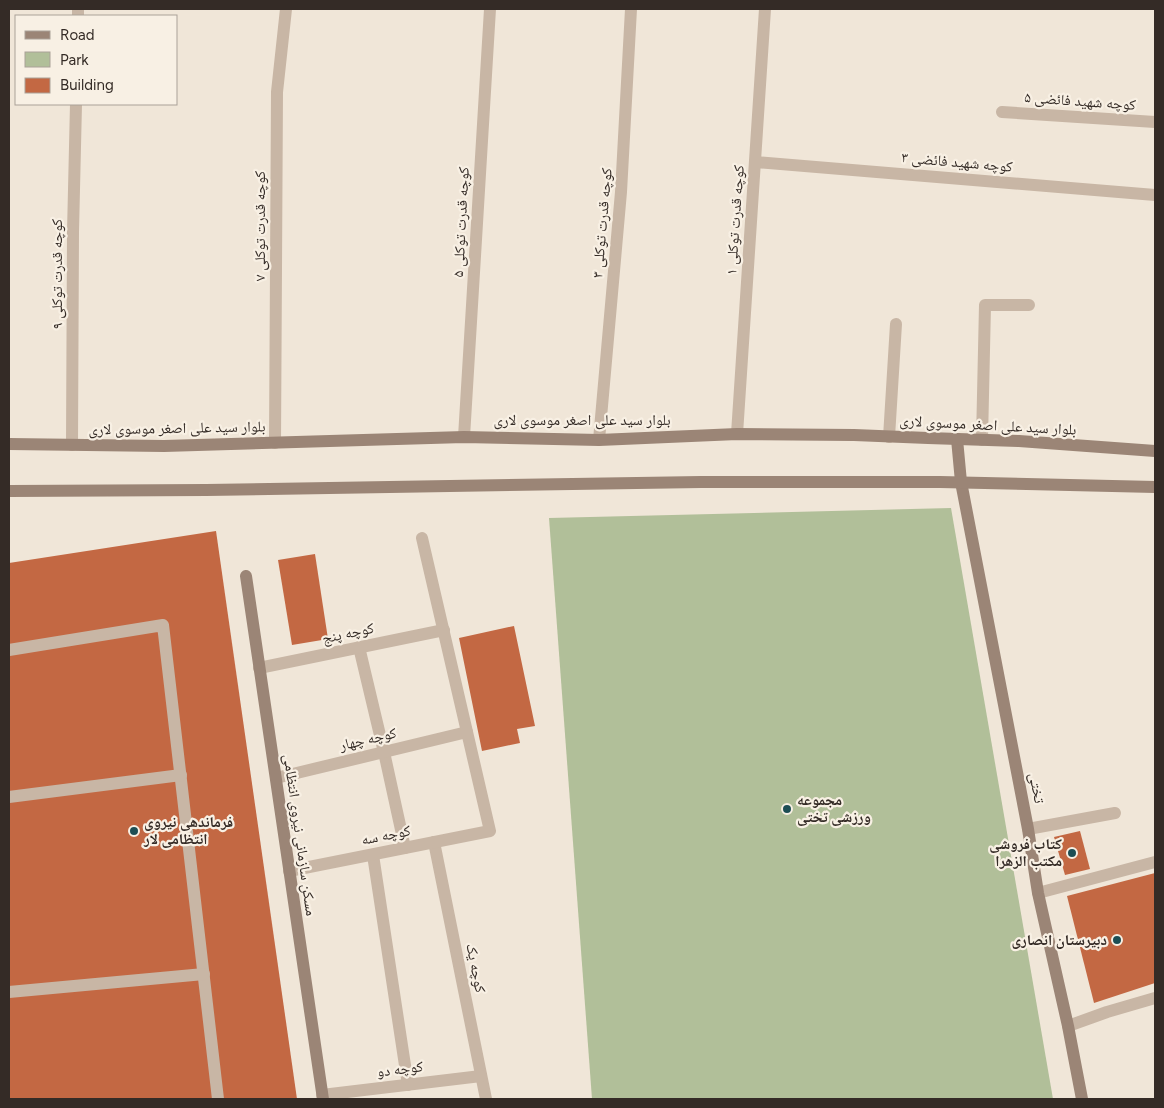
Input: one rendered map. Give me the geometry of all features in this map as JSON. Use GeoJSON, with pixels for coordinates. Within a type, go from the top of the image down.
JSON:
{"type":"FeatureCollection","features":[{"type":"Feature","properties":{"kind":"main road","name":"بلوار سید علی اصغر موسوی لاری"},"geometry":{"type":"LineString","coordinates":[[9,444],[164,446],[464,437],[599,440],[737,434],[1019,440],[1155,451]]}},
{"type":"Feature","properties":{"kind":"main road","name":"تختی"},"geometry":{"type":"LineString","coordinates":[[957,439],[961,482],[1028,829],[1038,893],[1068,1026],[1082,1099]]}},
{"type":"Feature","properties":{"kind":"main road"},"geometry":{"type":"LineString","coordinates":[[9,491],[215,490],[711,482],[961,482],[1155,487]]}},
{"type":"Feature","properties":{"kind":"main road","name":"مسکن سازمانی نیروی انتظامی"},"geometry":{"type":"LineString","coordinates":[[246,576],[323,1097]]}},
{"type":"Feature","properties":{"kind":"street","name":"کوچه قدرت توکلی ۷"},"geometry":{"type":"LineString","coordinates":[[275,443],[278,92],[286,9]]}},
{"type":"Feature","properties":{"kind":"street","name":"کوچه قدرت توکلی ۵"},"geometry":{"type":"LineString","coordinates":[[464,437],[490,9]]}},
{"type":"Feature","properties":{"kind":"street","name":"کوچه قدرت توکلی ۳"},"geometry":{"type":"LineString","coordinates":[[599,440],[622,192],[631,9]]}},
{"type":"Feature","properties":{"kind":"street","name":"کوچه قدرت توکلی ۱"},"geometry":{"type":"LineString","coordinates":[[737,434],[765,9]]}},
{"type":"Feature","properties":{"kind":"street","name":"کوچه قدرت توکلی ۹"},"geometry":{"type":"LineString","coordinates":[[72,445],[76,105]]}},
{"type":"Feature","properties":{"kind":"street","name":"کوچه شهید فائضی ۵"},"geometry":{"type":"LineString","coordinates":[[1002,112],[1155,122]]}},
{"type":"Feature","properties":{"kind":"street","name":"کوچه شهید فائضی ۳"},"geometry":{"type":"LineString","coordinates":[[755,162],[1155,195]]}},
{"type":"Feature","properties":{"kind":"street"},"geometry":{"type":"LineString","coordinates":[[982,440],[985,305],[1030,305]]}},
{"type":"Feature","properties":{"kind":"street"},"geometry":{"type":"LineString","coordinates":[[890,437],[896,324]]}},
{"type":"Feature","properties":{"kind":"street"},"geometry":{"type":"LineString","coordinates":[[422,538],[467,732]]}},
{"type":"Feature","properties":{"kind":"street"},"geometry":{"type":"LineString","coordinates":[[9,650],[163,625],[218,1099]]}},
{"type":"Feature","properties":{"kind":"street","name":"کوچه پنج"},"geometry":{"type":"LineString","coordinates":[[259,668],[444,630]]}},
{"type":"Feature","properties":{"kind":"street"},"geometry":{"type":"LineString","coordinates":[[359,647],[405,848]]}},
{"type":"Feature","properties":{"kind":"street","name":"کوچه چهار"},"geometry":{"type":"LineString","coordinates":[[276,778],[467,732]]}},
{"type":"Feature","properties":{"kind":"street","name":"کوچه سه"},"geometry":{"type":"LineString","coordinates":[[289,871],[490,831],[467,732]]}},
{"type":"Feature","properties":{"kind":"street"},"geometry":{"type":"LineString","coordinates":[[9,797],[181,775]]}},
{"type":"Feature","properties":{"kind":"street"},"geometry":{"type":"LineString","coordinates":[[1028,829],[1115,812]]}},
{"type":"Feature","properties":{"kind":"street","name":"کوچه یک"},"geometry":{"type":"LineString","coordinates":[[434,842],[486,1099]]}},
{"type":"Feature","properties":{"kind":"street"},"geometry":{"type":"LineString","coordinates":[[373,855],[408,1085]]}},
{"type":"Feature","properties":{"kind":"street"},"geometry":{"type":"LineString","coordinates":[[1038,893],[1155,862]]}},
{"type":"Feature","properties":{"kind":"street"},"geometry":{"type":"LineString","coordinates":[[9,992],[204,974]]}},
{"type":"Feature","properties":{"kind":"street"},"geometry":{"type":"LineString","coordinates":[[1068,1026],[1155,998]]}},
{"type":"Feature","properties":{"kind":"street","name":"کوچه دو"},"geometry":{"type":"LineString","coordinates":[[323,1097],[481,1076]]}},
{"type":"Feature","properties":{"kind":"green space","name":"مجموعه ورزشی تختی"},"geometry":{"type":"Polygon","coordinates":[[[951,508],[1053,1099],[592,1099],[549,518],[951,508]]]}},
{"type":"Feature","properties":{"kind":"building","name":"فرماندهی نیروی انتظامی لار"},"geometry":{"type":"Polygon","coordinates":[[[216,531],[297,1099],[9,1099],[9,563],[216,531]]]}},
{"type":"Feature","properties":{"kind":"building"},"geometry":{"type":"Polygon","coordinates":[[[315,554],[328,639],[292,645],[278,560],[315,554]]]}},
{"type":"Feature","properties":{"kind":"building"},"geometry":{"type":"Polygon","coordinates":[[[514,626],[535,726],[517,729],[520,743],[482,751],[459,638],[514,626]]]}},
{"type":"Feature","properties":{"kind":"building","name":"کتاب فروشی مکتب الزهرا"},"geometry":{"type":"Polygon","coordinates":[[[1080,831],[1090,869],[1065,875],[1054,837],[1080,831]]]}},
{"type":"Feature","properties":{"kind":"building","name":"دبیرستان انصاری"},"geometry":{"type":"Polygon","coordinates":[[[1155,873],[1155,983],[1094,1003],[1067,896],[1155,873]]]}},
{"type":"Feature","properties":{"kind":"place","name":"مجموعه ورزشی تختی"},"geometry":{"type":"Point","coordinates":[787,809]}},
{"type":"Feature","properties":{"kind":"place","name":"فرماندهی نیروی انتظامی لار"},"geometry":{"type":"Point","coordinates":[134,831]}},
{"type":"Feature","properties":{"kind":"place","name":"کتاب فروشی مکتب الزهرا"},"geometry":{"type":"Point","coordinates":[1072,853]}},
{"type":"Feature","properties":{"kind":"place","name":"دبیرستان انصاری"},"geometry":{"type":"Point","coordinates":[1117,940]}}]}
